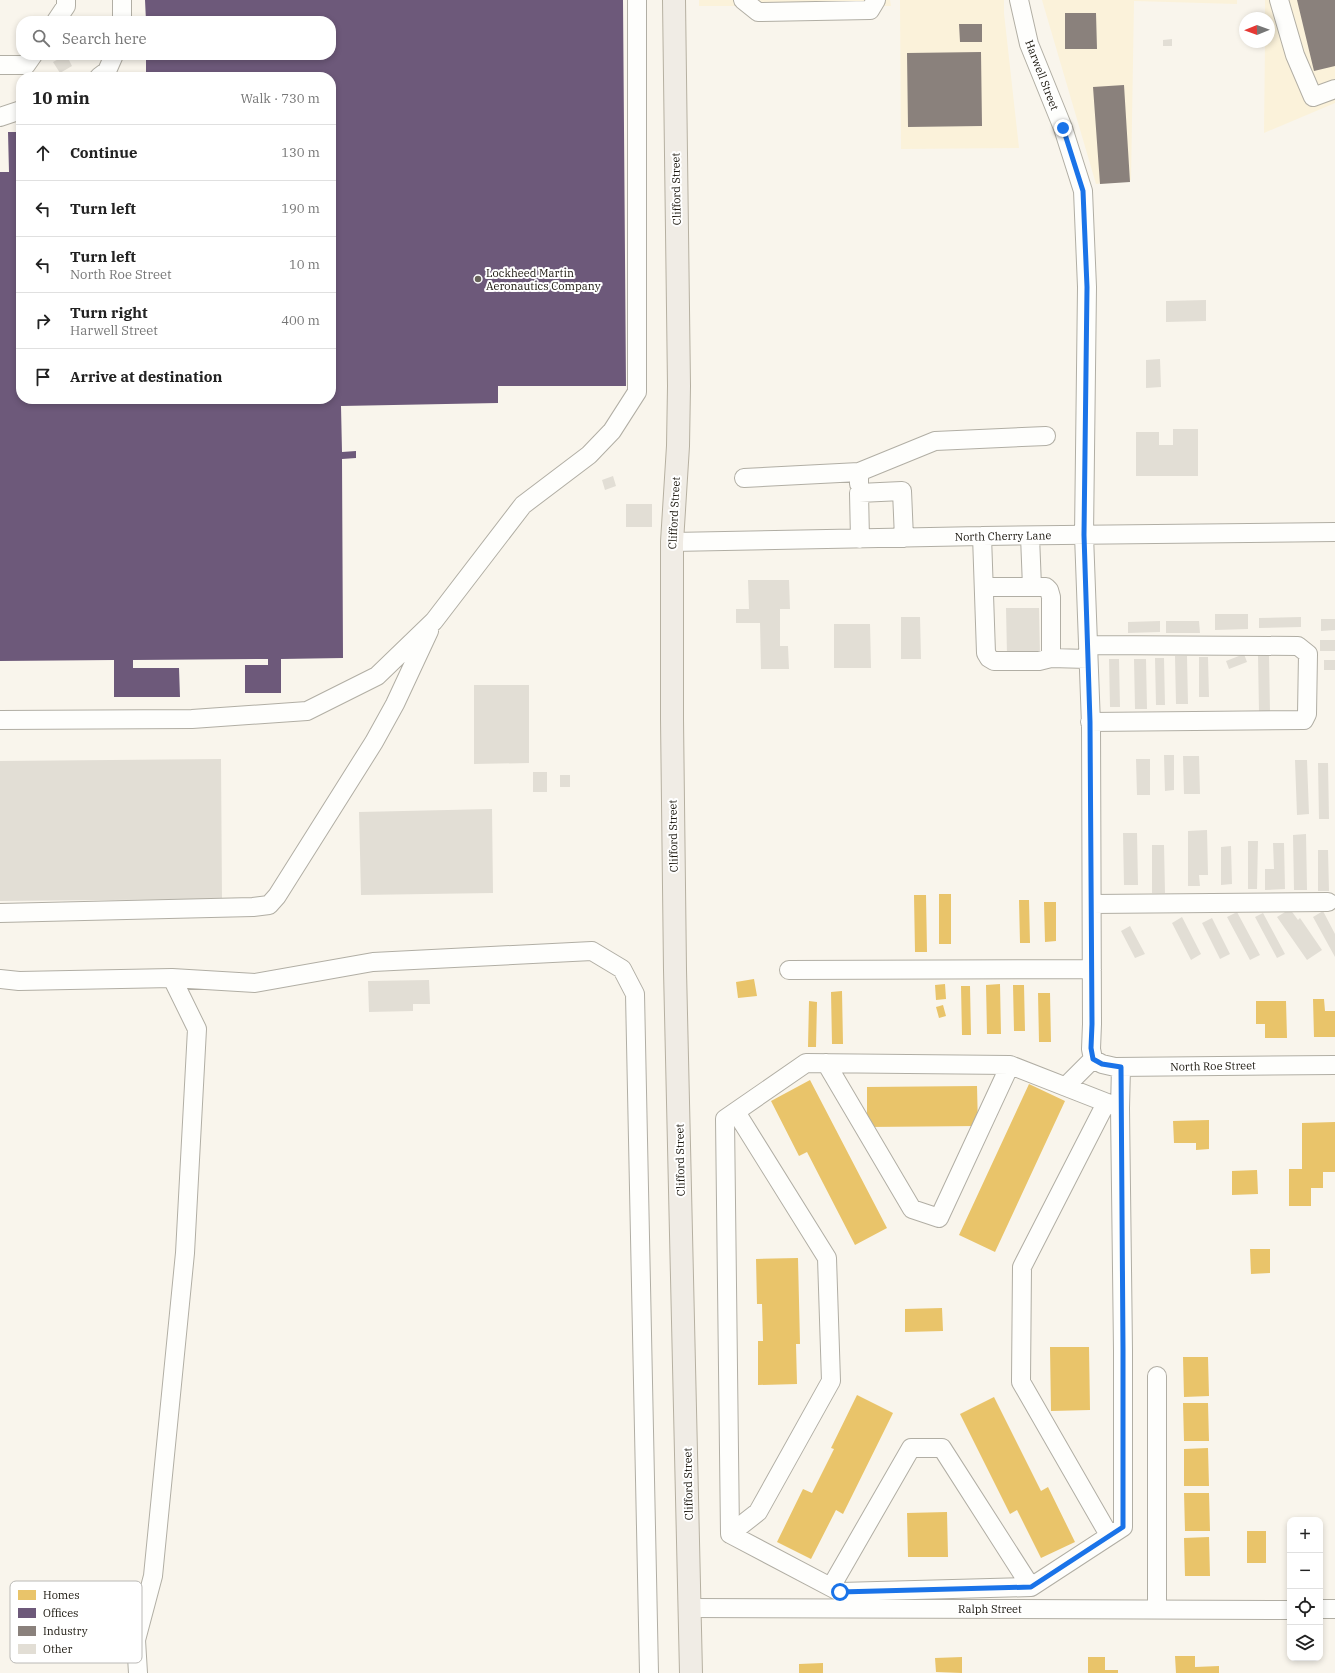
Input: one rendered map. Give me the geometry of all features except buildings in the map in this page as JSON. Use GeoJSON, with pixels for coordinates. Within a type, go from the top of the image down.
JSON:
{"type":"FeatureCollection","features":[{"type":"Feature","properties":{"kind":"main road","name":"Clifford Street"},"geometry":{"type":"LineString","coordinates":[[674,0],[679,386],[678,446],[672,542],[672,719],[691,1673]]}},
{"type":"Feature","properties":{"kind":"street"},"geometry":{"type":"LineString","coordinates":[[59,16],[66,6],[66,0]]}},
{"type":"Feature","properties":{"kind":"street"},"geometry":{"type":"LineString","coordinates":[[122,0],[122,16]]}},
{"type":"Feature","properties":{"kind":"street"},"geometry":{"type":"LineString","coordinates":[[0,720],[192,719],[307,711],[377,676],[434,621],[523,505],[589,455],[612,431],[637,392],[637,0]]}},
{"type":"Feature","properties":{"kind":"street"},"geometry":{"type":"LineString","coordinates":[[743,0],[758,12],[870,10],[876,0]]}},
{"type":"Feature","properties":{"kind":"street","name":"Harwell Street"},"geometry":{"type":"LineString","coordinates":[[1019,0],[1029,44],[1063,128],[1083,191],[1087,287],[1084,535],[1090,722],[1092,904],[1091,1048],[1093,1059]]}},
{"type":"Feature","properties":{"kind":"street"},"geometry":{"type":"LineString","coordinates":[[1279,0],[1295,55],[1313,97],[1335,89]]}},
{"type":"Feature","properties":{"kind":"street"},"geometry":{"type":"LineString","coordinates":[[0,65],[26,65],[30,60]]}},
{"type":"Feature","properties":{"kind":"street"},"geometry":{"type":"LineString","coordinates":[[106,72],[112,60]]}},
{"type":"Feature","properties":{"kind":"street"},"geometry":{"type":"LineString","coordinates":[[0,117],[16,112]]}},
{"type":"Feature","properties":{"kind":"street"},"geometry":{"type":"LineString","coordinates":[[744,478],[859,472],[935,442],[1046,436]]}},
{"type":"Feature","properties":{"kind":"street"},"geometry":{"type":"LineString","coordinates":[[859,472],[860,538]]}},
{"type":"Feature","properties":{"kind":"street"},"geometry":{"type":"LineString","coordinates":[[859,493],[902,491],[904,538]]}},
{"type":"Feature","properties":{"kind":"street","name":"North Cherry Lane"},"geometry":{"type":"LineString","coordinates":[[672,542],[982,536],[1335,532]]}},
{"type":"Feature","properties":{"kind":"street"},"geometry":{"type":"LineString","coordinates":[[982,536],[986,653],[989,658],[994,661],[1039,662],[1051,658],[1088,652],[1298,646],[1308,654],[1307,714],[1304,720],[1090,722]]}},
{"type":"Feature","properties":{"kind":"street"},"geometry":{"type":"LineString","coordinates":[[1030,536],[1032,587]]}},
{"type":"Feature","properties":{"kind":"street"},"geometry":{"type":"LineString","coordinates":[[984,587],[1046,587],[1049,590],[1051,597],[1051,658]]}},
{"type":"Feature","properties":{"kind":"street"},"geometry":{"type":"LineString","coordinates":[[0,913],[253,907],[269,905],[277,896],[374,742],[395,704],[434,621]]}},
{"type":"Feature","properties":{"kind":"street"},"geometry":{"type":"LineString","coordinates":[[1092,904],[1328,902]]}},
{"type":"Feature","properties":{"kind":"street"},"geometry":{"type":"LineString","coordinates":[[0,979],[19,981],[172,978],[255,983],[373,962],[592,951],[622,969],[634,994],[649,1673]]}},
{"type":"Feature","properties":{"kind":"street"},"geometry":{"type":"LineString","coordinates":[[789,970],[1092,969]]}},
{"type":"Feature","properties":{"kind":"street"},"geometry":{"type":"LineString","coordinates":[[142,1617],[153,1576],[185,1253],[198,1029],[172,978]]}},
{"type":"Feature","properties":{"kind":"street"},"geometry":{"type":"LineString","coordinates":[[1066,1086],[1093,1059]]}},
{"type":"Feature","properties":{"kind":"street","name":"North Roe Street"},"geometry":{"type":"LineString","coordinates":[[1093,1059],[1102,1064],[1121,1067],[1335,1065]]}},
{"type":"Feature","properties":{"kind":"street"},"geometry":{"type":"LineString","coordinates":[[730,1534],[725,1119],[806,1062],[1010,1065],[1113,1106]]}},
{"type":"Feature","properties":{"kind":"street"},"geometry":{"type":"LineString","coordinates":[[826,1063],[912,1209],[939,1218],[1010,1065]]}},
{"type":"Feature","properties":{"kind":"street"},"geometry":{"type":"LineString","coordinates":[[730,1534],[837,1596],[1031,1587],[1123,1527],[1123,1350],[1113,1106],[1121,1067]]}},
{"type":"Feature","properties":{"kind":"street"},"geometry":{"type":"LineString","coordinates":[[1109,1535],[1021,1382],[1022,1267],[1113,1106]]}},
{"type":"Feature","properties":{"kind":"street"},"geometry":{"type":"LineString","coordinates":[[730,1534],[758,1512],[830,1382],[827,1258],[736,1112]]}},
{"type":"Feature","properties":{"kind":"street"},"geometry":{"type":"LineString","coordinates":[[1157,1376],[1157,1609]]}},
{"type":"Feature","properties":{"kind":"street"},"geometry":{"type":"LineString","coordinates":[[837,1596],[911,1448],[942,1448],[1031,1587]]}},
{"type":"Feature","properties":{"kind":"street"},"geometry":{"type":"LineString","coordinates":[[1007,1588],[1009,1609]]}},
{"type":"Feature","properties":{"kind":"street","name":"Ralph Street"},"geometry":{"type":"LineString","coordinates":[[690,1608],[837,1596],[1009,1609],[1287,1610]]}},
{"type":"Feature","properties":{"kind":"street"},"geometry":{"type":"LineString","coordinates":[[1323,1609],[1335,1609]]}},
{"type":"Feature","properties":{"kind":"street"},"geometry":{"type":"LineString","coordinates":[[137,1663],[138,1673]]}},
{"type":"Feature","properties":{"kind":"shaded area"},"geometry":{"type":"Polygon","coordinates":[[[699,0],[890,0],[891,6],[699,6],[699,0]]]}},
{"type":"Feature","properties":{"kind":"shaded area"},"geometry":{"type":"Polygon","coordinates":[[[900,0],[1004,0],[1004,13],[1019,148],[901,149],[900,0]]]}},
{"type":"Feature","properties":{"kind":"shaded area"},"geometry":{"type":"Polygon","coordinates":[[[1042,0],[1237,0],[1237,4],[1134,1],[1131,180],[1096,184],[1042,0]]]}},
{"type":"Feature","properties":{"kind":"shaded area"},"geometry":{"type":"Polygon","coordinates":[[[1265,0],[1335,0],[1335,103],[1264,133],[1265,48],[1275,48],[1275,12],[1265,12],[1265,0]]]}},
{"type":"Feature","properties":{"kind":"place","name":"Lockheed Martin Aeronautics Company"},"geometry":{"type":"Point","coordinates":[478,279]}},
{"type":"Feature","properties":{"kind":"route"},"geometry":{"type":"LineString","coordinates":[[840,1592],[1031,1587],[1123,1527],[1121,1067],[1102,1064],[1093,1059],[1091,1048],[1090,722],[1084,535],[1087,287],[1083,191],[1063,128]]}}]}
